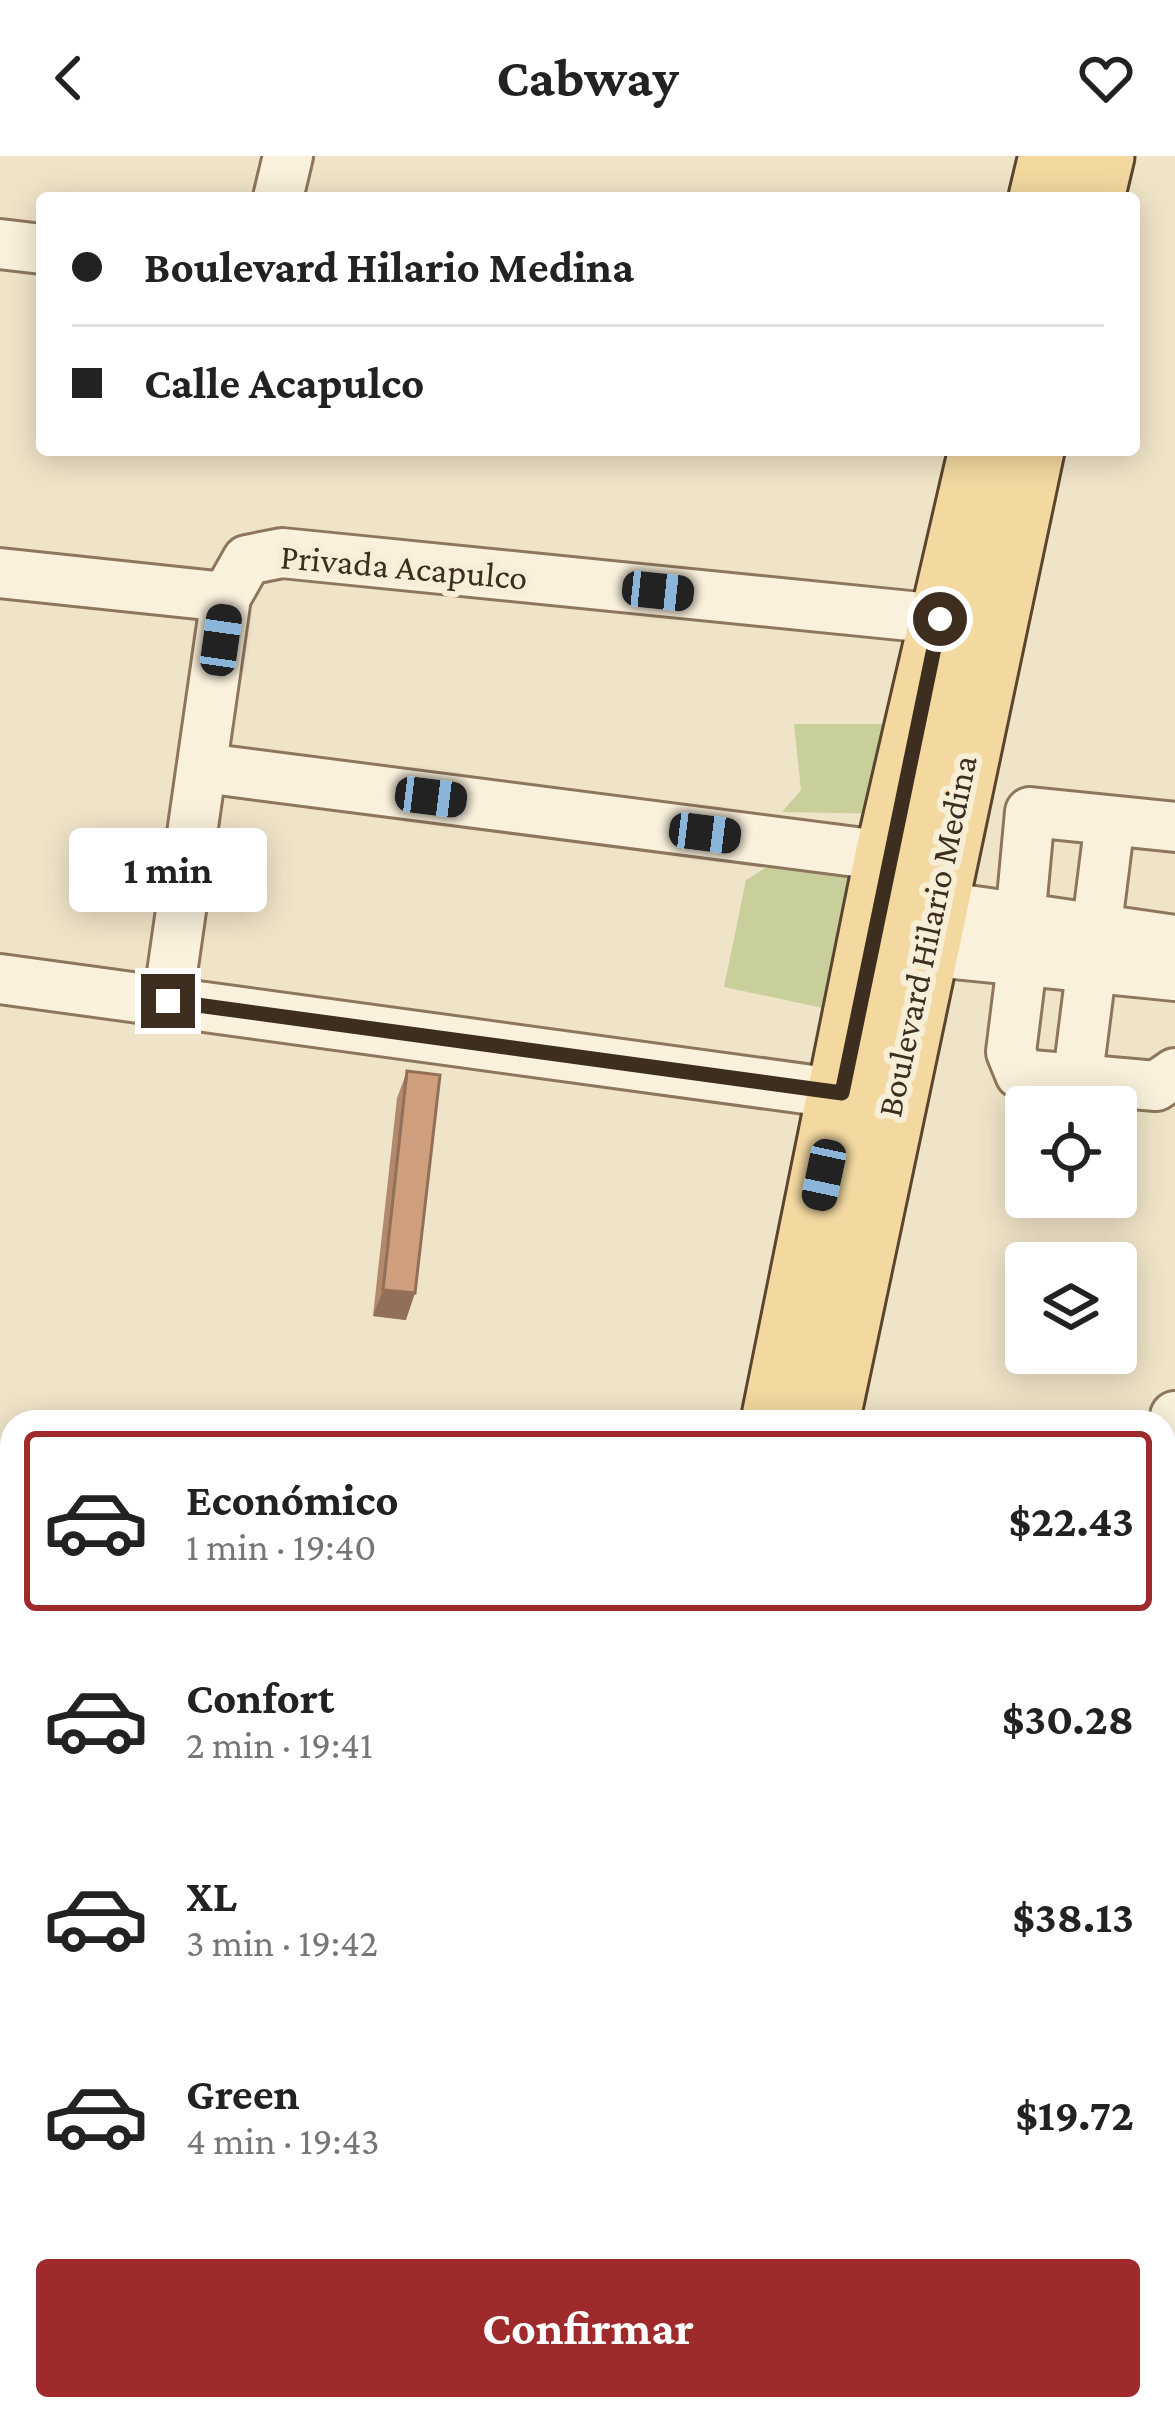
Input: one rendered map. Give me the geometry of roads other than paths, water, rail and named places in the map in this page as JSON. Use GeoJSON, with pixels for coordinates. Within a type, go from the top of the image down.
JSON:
{"type":"FeatureCollection","features":[{"type":"Feature","properties":{"kind":"main road"},"geometry":{"type":"LineString","coordinates":[[1042,192],[1051,156]]}},
{"type":"Feature","properties":{"kind":"main road"},"geometry":{"type":"LineString","coordinates":[[1093,192],[1102,156]]}},
{"type":"Feature","properties":{"kind":"main road","name":"Boulevard Hilario Medina"},"geometry":{"type":"LineString","coordinates":[[829,1410],[868,1097],[887,856],[980,456]]}},
{"type":"Feature","properties":{"kind":"main road","name":"Boulevard Hilario Medina"},"geometry":{"type":"LineString","coordinates":[[777,1410],[868,1097],[928,928],[1031,456]]}},
{"type":"Feature","properties":{"kind":"street"},"geometry":{"type":"LineString","coordinates":[[279,192],[288,156]]}},
{"type":"Feature","properties":{"kind":"street"},"geometry":{"type":"LineString","coordinates":[[0,244],[36,248]]}},
{"type":"Feature","properties":{"kind":"street","name":"Privada Acapulco"},"geometry":{"type":"LineString","coordinates":[[226,597],[247,560],[283,553],[940,619]]}},
{"type":"Feature","properties":{"kind":"street"},"geometry":{"type":"LineString","coordinates":[[0,573],[226,597],[168,1001]]}},
{"type":"Feature","properties":{"kind":"street"},"geometry":{"type":"LineString","coordinates":[[203,768],[887,856]]}},
{"type":"Feature","properties":{"kind":"street"},"geometry":{"type":"LineString","coordinates":[[1175,827],[1030,812],[1012,1065],[1029,1078],[1077,1083],[1156,1086],[1175,1073]]}},
{"type":"Feature","properties":{"kind":"street"},"geometry":{"type":"LineString","coordinates":[[1077,1083],[1110,821]]}},
{"type":"Feature","properties":{"kind":"street"},"geometry":{"type":"LineString","coordinates":[[928,928],[1094,949],[1175,940]]}},
{"type":"Feature","properties":{"kind":"street"},"geometry":{"type":"LineString","coordinates":[[1094,949],[1175,976]]}},
{"type":"Feature","properties":{"kind":"street"},"geometry":{"type":"LineString","coordinates":[[0,980],[868,1097]]}}]}
